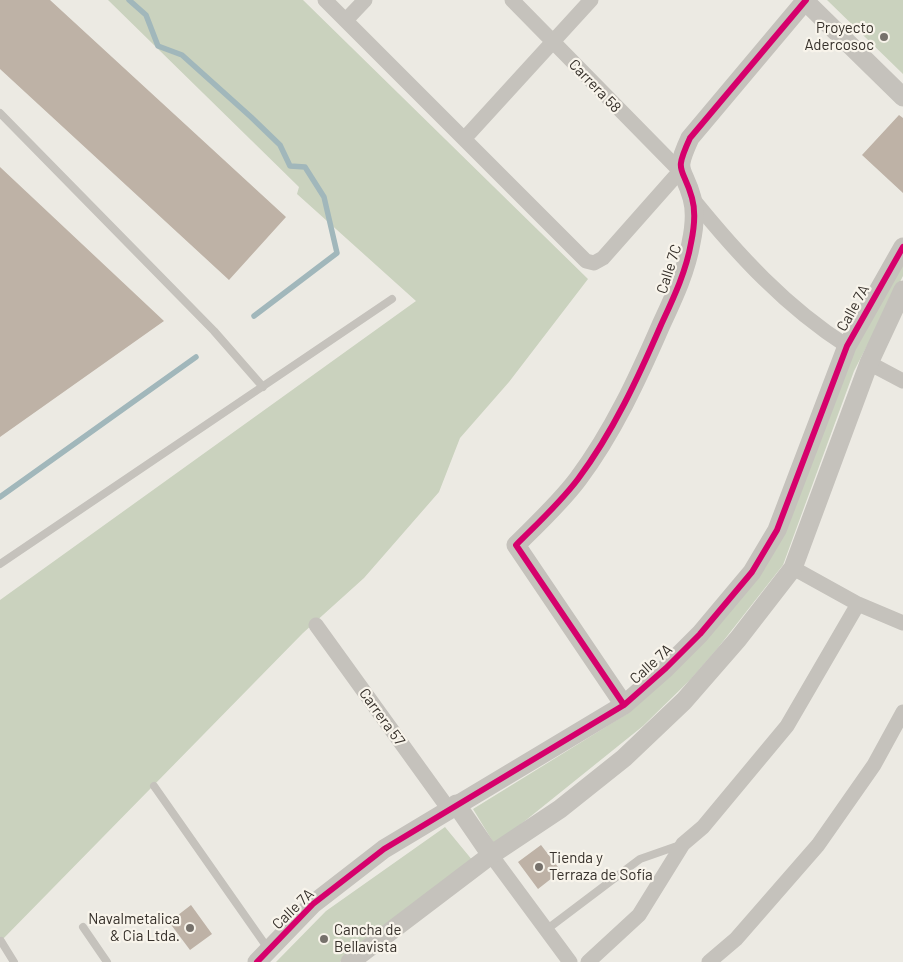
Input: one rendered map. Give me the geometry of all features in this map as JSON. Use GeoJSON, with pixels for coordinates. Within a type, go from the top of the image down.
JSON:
{"type":"FeatureCollection","features":[{"type":"Feature","properties":{"kind":"street"},"geometry":{"type":"LineString","coordinates":[[325,0],[586,261],[594,263],[603,258],[680,170],[682,157],[690,138],[805,0],[903,97]]}},
{"type":"Feature","properties":{"kind":"street"},"geometry":{"type":"LineString","coordinates":[[346,20],[365,0]]}},
{"type":"Feature","properties":{"kind":"street","name":"Carrera 58"},"geometry":{"type":"LineString","coordinates":[[512,0],[680,170]]}},
{"type":"Feature","properties":{"kind":"street"},"geometry":{"type":"LineString","coordinates":[[464,139],[591,0]]}},
{"type":"Feature","properties":{"kind":"street","name":"Calle 7C"},"geometry":{"type":"LineString","coordinates":[[624,705],[516,545],[578,479],[621,410],[655,340],[686,262],[694,222],[692,198],[680,170]]}},
{"type":"Feature","properties":{"kind":"street"},"geometry":{"type":"LineString","coordinates":[[692,198],[732,246],[782,297],[813,324],[847,346]]}},
{"type":"Feature","properties":{"kind":"street","name":"Calle 7A"},"geometry":{"type":"LineString","coordinates":[[263,956],[314,904],[384,849],[452,806],[624,705],[666,668],[700,634],[752,572],[777,530],[847,346],[903,247]]}},
{"type":"Feature","properties":{"kind":"street"},"geometry":{"type":"LineString","coordinates":[[350,962],[491,855],[560,809],[624,758],[690,694],[738,639],[793,568],[869,363],[903,290]]}},
{"type":"Feature","properties":{"kind":"street"},"geometry":{"type":"LineString","coordinates":[[869,363],[903,381]]}},
{"type":"Feature","properties":{"kind":"street"},"geometry":{"type":"LineString","coordinates":[[793,568],[858,604],[903,623]]}},
{"type":"Feature","properties":{"kind":"street"},"geometry":{"type":"LineString","coordinates":[[588,962],[639,915],[683,844],[703,827],[787,726],[858,604]]}},
{"type":"Feature","properties":{"kind":"street","name":"Carrera 57"},"geometry":{"type":"LineString","coordinates":[[316,625],[452,806]]}},
{"type":"Feature","properties":{"kind":"street"},"geometry":{"type":"LineString","coordinates":[[709,962],[736,939],[818,845],[874,765],[903,712]]}},
{"type":"Feature","properties":{"kind":"street"},"geometry":{"type":"LineString","coordinates":[[452,806],[491,855],[570,962]]}},
{"type":"Feature","properties":{"kind":"lane"},"geometry":{"type":"LineString","coordinates":[[0,112],[214,331],[262,387]]}},
{"type":"Feature","properties":{"kind":"lane"},"geometry":{"type":"LineString","coordinates":[[0,564],[392,299]]}},
{"type":"Feature","properties":{"kind":"lane"},"geometry":{"type":"LineString","coordinates":[[154,786],[263,956]]}},
{"type":"Feature","properties":{"kind":"lane"},"geometry":{"type":"LineString","coordinates":[[546,930],[640,859],[683,844]]}},
{"type":"Feature","properties":{"kind":"lane"},"geometry":{"type":"LineString","coordinates":[[83,927],[106,962]]}},
{"type":"Feature","properties":{"kind":"lane"},"geometry":{"type":"LineString","coordinates":[[1,941],[14,962]]}},
{"type":"Feature","properties":{"kind":"green space"},"geometry":{"type":"Polygon","coordinates":[[[108,0],[303,0],[588,279],[509,382],[460,438],[439,492],[364,578],[303,633],[0,942],[0,600],[416,301],[297,194],[299,187],[108,0]]]}},
{"type":"Feature","properties":{"kind":"green space","name":"Proyecto Adercosoc"},"geometry":{"type":"Polygon","coordinates":[[[827,0],[903,0],[903,74],[827,0]]]}},
{"type":"Feature","properties":{"kind":"green space"},"geometry":{"type":"Polygon","coordinates":[[[903,259],[903,276],[854,371],[783,565],[717,649],[690,680],[643,726],[495,845],[473,809],[630,712],[769,556],[856,342],[903,259]]]}},
{"type":"Feature","properties":{"kind":"green space"},"geometry":{"type":"Polygon","coordinates":[[[445,827],[473,861],[363,941],[340,962],[276,962],[326,911],[445,827]]]}},
{"type":"Feature","properties":{"kind":"building"},"geometry":{"type":"Polygon","coordinates":[[[0,0],[50,0],[286,217],[229,280],[0,69],[0,0]]]}},
{"type":"Feature","properties":{"kind":"building"},"geometry":{"type":"Polygon","coordinates":[[[899,115],[903,118],[903,193],[862,155],[899,115]]]}},
{"type":"Feature","properties":{"kind":"building"},"geometry":{"type":"Polygon","coordinates":[[[0,167],[164,321],[0,437],[0,167]]]}},
{"type":"Feature","properties":{"kind":"building","name":"Tienda y Terraza de Sofía"},"geometry":{"type":"Polygon","coordinates":[[[541,845],[561,871],[538,889],[518,862],[541,845]]]}},
{"type":"Feature","properties":{"kind":"building","name":"Navalmetalica & Cia Ltda."},"geometry":{"type":"Polygon","coordinates":[[[191,905],[212,934],[190,950],[169,922],[191,905]]]}},
{"type":"Feature","properties":{"kind":"waterway"},"geometry":{"type":"LineString","coordinates":[[129,0],[146,15],[158,46],[182,55],[251,117],[280,145],[290,166],[305,167],[324,197],[337,253],[254,316]]}},
{"type":"Feature","properties":{"kind":"waterway"},"geometry":{"type":"LineString","coordinates":[[0,497],[196,357]]}},
{"type":"Feature","properties":{"kind":"cycle path"},"geometry":{"type":"LineString","coordinates":[[624,705],[516,545],[571,488],[591,461],[614,424],[634,385],[674,295],[686,264],[694,226],[693,203],[689,187],[681,170],[682,158],[690,138],[806,0]]}},
{"type":"Feature","properties":{"kind":"cycle path"},"geometry":{"type":"LineString","coordinates":[[257,962],[313,904],[384,849],[624,705],[666,668],[700,634],[752,572],[777,530],[847,346],[903,247]]}},
{"type":"Feature","properties":{"kind":"place","name":"Proyecto Adercosoc"},"geometry":{"type":"Point","coordinates":[884,37]}},
{"type":"Feature","properties":{"kind":"place","name":"Tienda y Terraza de Sofía"},"geometry":{"type":"Point","coordinates":[539,867]}},
{"type":"Feature","properties":{"kind":"place","name":"Navalmetalica & Cia Ltda."},"geometry":{"type":"Point","coordinates":[190,928]}},
{"type":"Feature","properties":{"kind":"place","name":"Cancha de Bellavista"},"geometry":{"type":"Point","coordinates":[324,939]}}]}
